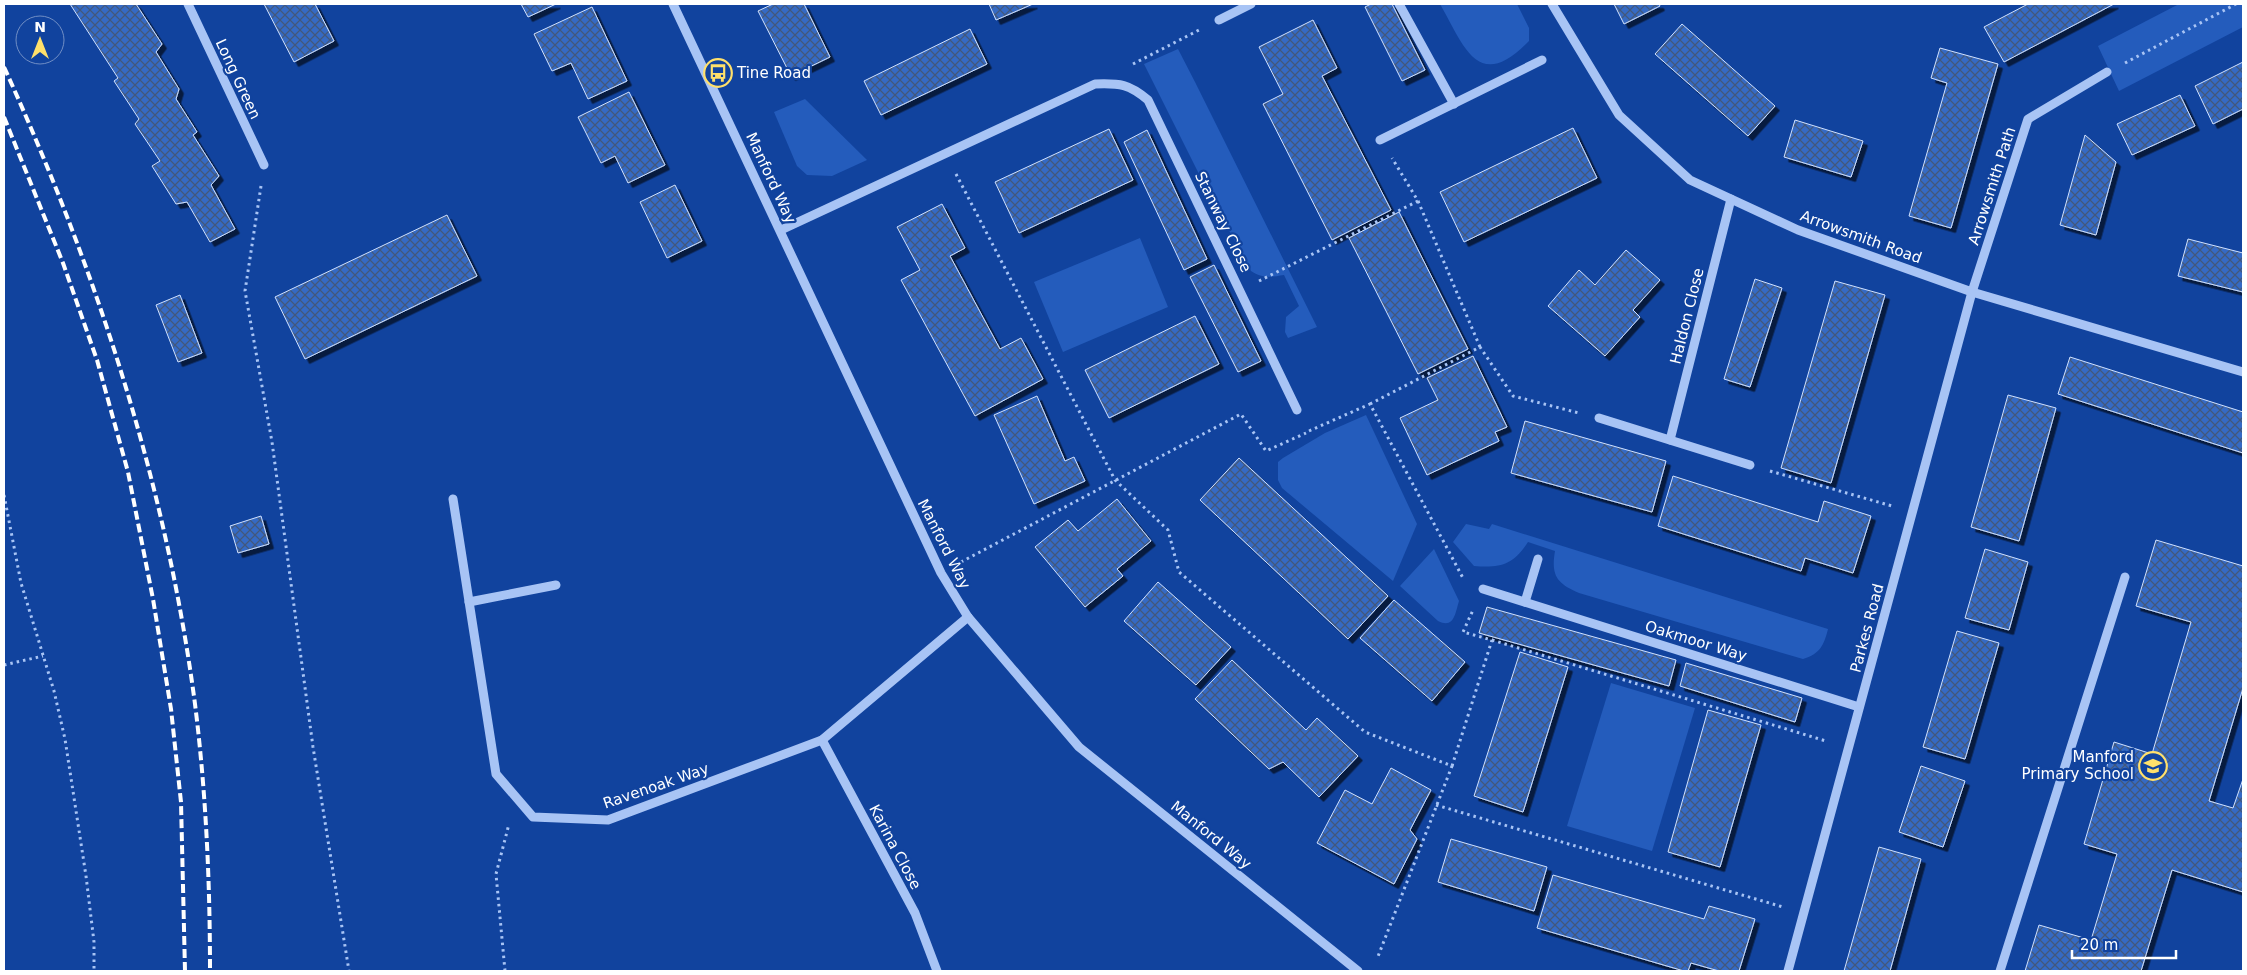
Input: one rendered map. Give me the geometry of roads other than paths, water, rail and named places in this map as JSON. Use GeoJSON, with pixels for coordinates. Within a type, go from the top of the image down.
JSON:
{"type":"FeatureCollection","features":[{"type":"Feature","properties":{"kind":"street","name":"Long Green"},"geometry":{"type":"LineString","coordinates":[[188,4],[264,165]]}},
{"type":"Feature","properties":{"kind":"street","name":"Manford Way"},"geometry":{"type":"LineString","coordinates":[[673,4],[941,572],[968,617],[1079,747],[1358,971]]}},
{"type":"Feature","properties":{"kind":"street"},"geometry":{"type":"LineString","coordinates":[[1219,20],[1251,4]]}},
{"type":"Feature","properties":{"kind":"street"},"geometry":{"type":"LineString","coordinates":[[1399,4],[1454,104]]}},
{"type":"Feature","properties":{"kind":"street","name":"Arrowsmith Road"},"geometry":{"type":"LineString","coordinates":[[1552,4],[1619,115],[1690,180],[1798,230],[1972,292],[2243,372]]}},
{"type":"Feature","properties":{"kind":"street"},"geometry":{"type":"LineString","coordinates":[[1380,140],[1542,60]]}},
{"type":"Feature","properties":{"kind":"street","name":"Arrowsmith Path"},"geometry":{"type":"LineString","coordinates":[[1972,292],[2028,119],[2107,72]]}},
{"type":"Feature","properties":{"kind":"street","name":"Stanway Close"},"geometry":{"type":"LineString","coordinates":[[781,230],[1095,84],[1118,83],[1135,89],[1148,100],[1297,410]]}},
{"type":"Feature","properties":{"kind":"street","name":"Haldon Close"},"geometry":{"type":"LineString","coordinates":[[1670,440],[1731,199]]}},
{"type":"Feature","properties":{"kind":"street","name":"Parkes Road"},"geometry":{"type":"LineString","coordinates":[[1788,971],[1972,292]]}},
{"type":"Feature","properties":{"kind":"street"},"geometry":{"type":"LineString","coordinates":[[1599,418],[1750,465]]}},
{"type":"Feature","properties":{"kind":"street","name":"Ravenoak Way"},"geometry":{"type":"LineString","coordinates":[[453,499],[496,774],[533,817],[608,820],[822,740],[968,617]]}},
{"type":"Feature","properties":{"kind":"street"},"geometry":{"type":"LineString","coordinates":[[1525,602],[1538,559]]}},
{"type":"Feature","properties":{"kind":"street"},"geometry":{"type":"LineString","coordinates":[[2000,971],[2125,577]]}},
{"type":"Feature","properties":{"kind":"street"},"geometry":{"type":"LineString","coordinates":[[469,602],[556,585]]}},
{"type":"Feature","properties":{"kind":"street","name":"Oakmoor Way"},"geometry":{"type":"LineString","coordinates":[[1483,589],[1859,707]]}},
{"type":"Feature","properties":{"kind":"street","name":"Karina Close"},"geometry":{"type":"LineString","coordinates":[[822,740],[915,913],[936,971]]}},
{"type":"Feature","properties":{"kind":"railway"},"geometry":{"type":"LineString","coordinates":[[4,67],[69,221],[97,299],[123,378],[166,540],[182,621],[199,737],[207,837],[210,971]]}},
{"type":"Feature","properties":{"kind":"railway"},"geometry":{"type":"LineString","coordinates":[[4,117],[63,263],[97,360],[128,472],[153,599],[171,709],[181,802],[185,971]]}},
{"type":"Feature","properties":{"kind":"place","name":"Tine Road"},"geometry":{"type":"Point","coordinates":[718,73]}},
{"type":"Feature","properties":{"kind":"place","name":"Manford Primary School"},"geometry":{"type":"Point","coordinates":[2153,766]}}]}
